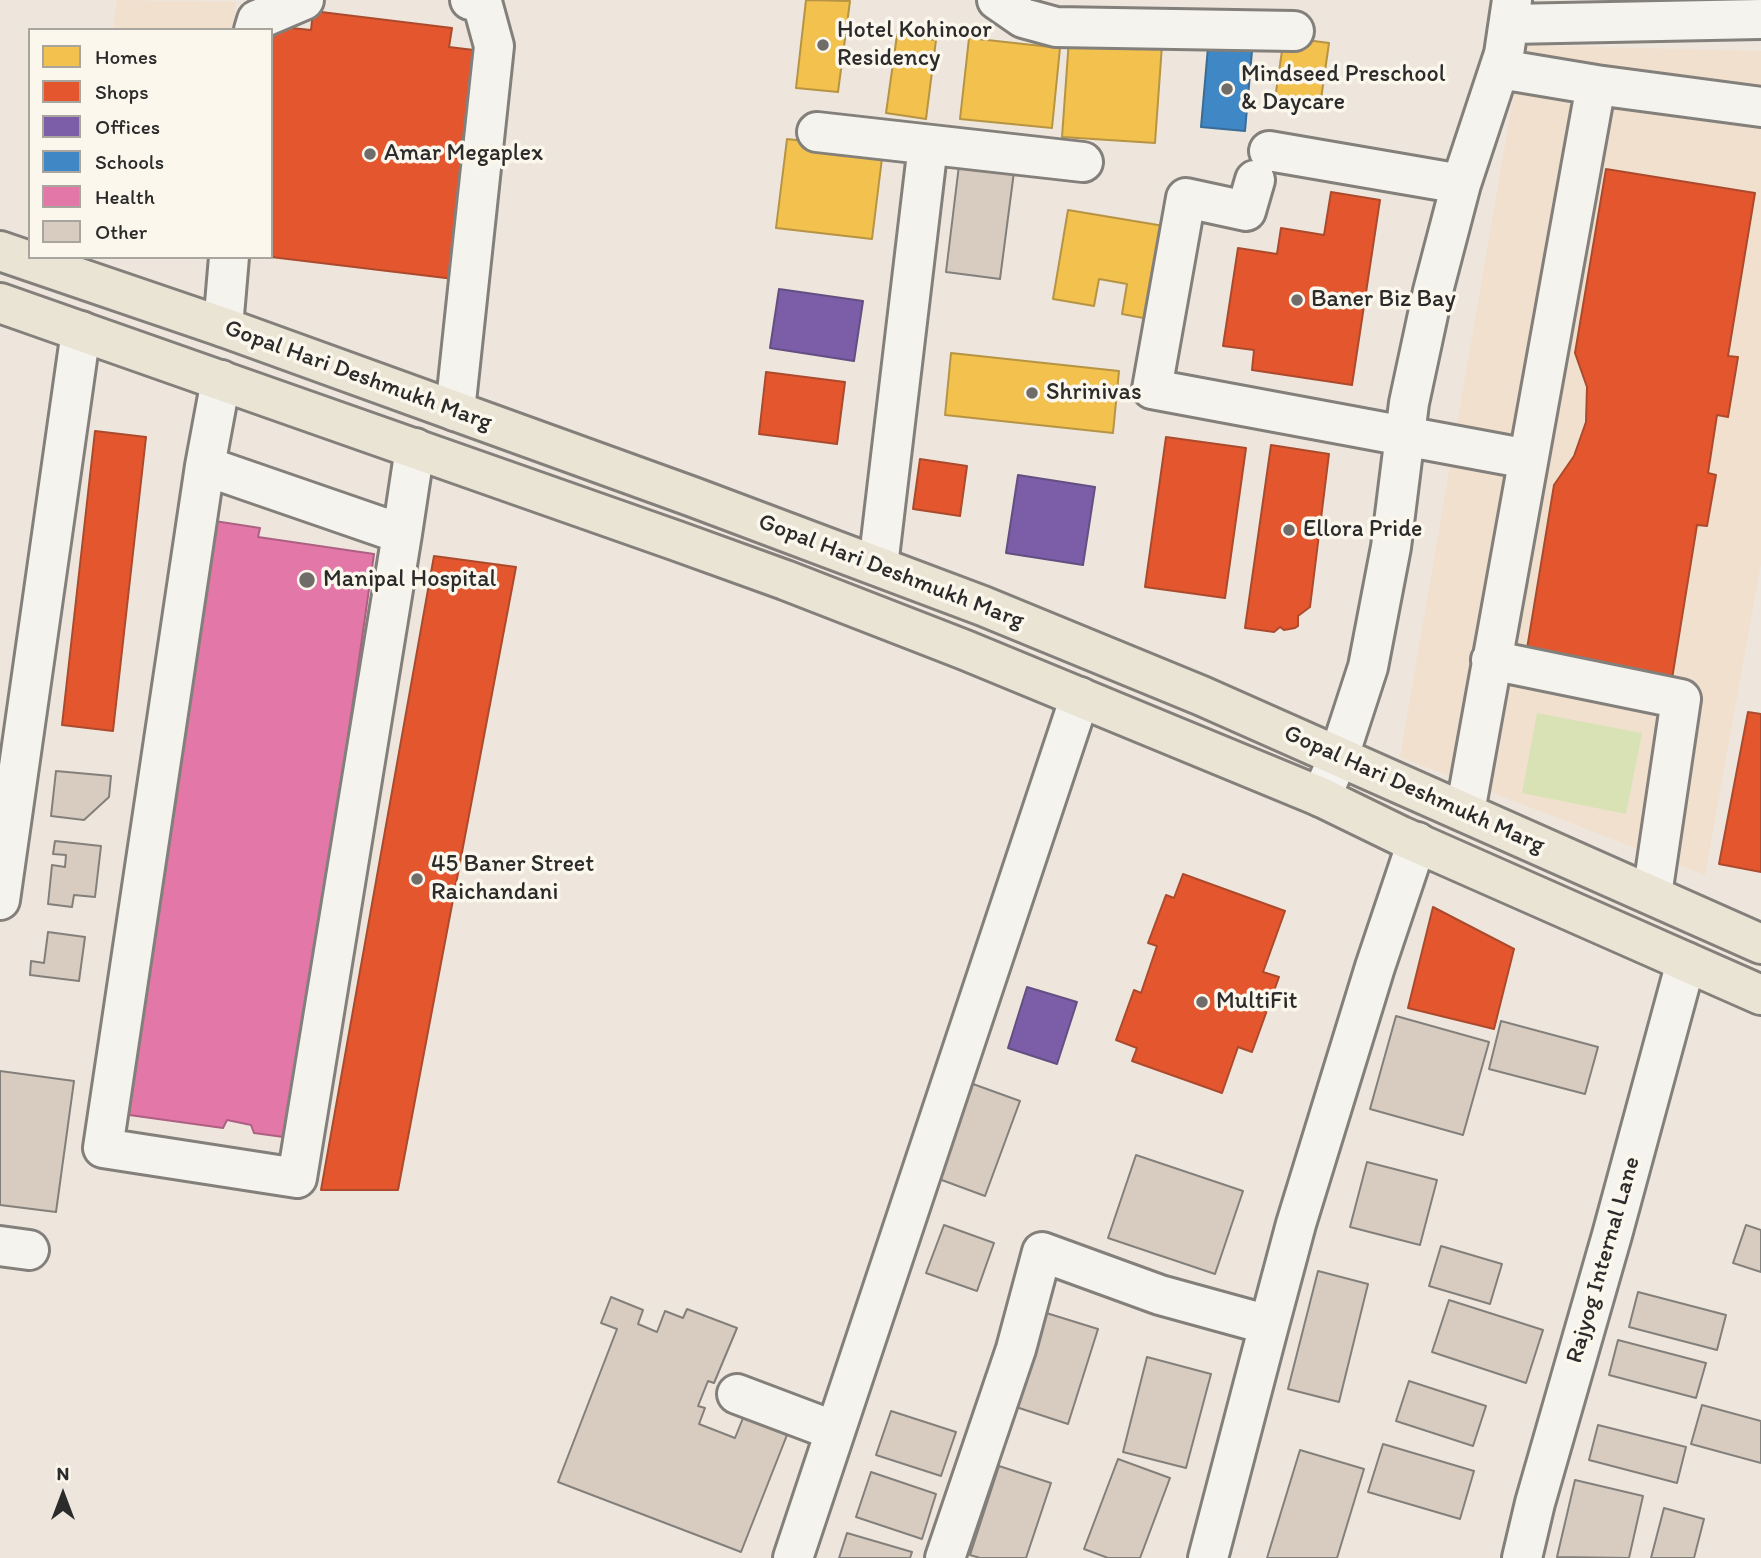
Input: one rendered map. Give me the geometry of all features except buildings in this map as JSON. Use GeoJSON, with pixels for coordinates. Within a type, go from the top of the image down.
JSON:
{"type":"FeatureCollection","features":[{"type":"Feature","properties":{"kind":"main road","name":"Gopal Hari Deshmukh Marg"},"geometry":{"type":"LineString","coordinates":[[0,251],[223,327],[983,606],[1185,689],[1761,944]]}},
{"type":"Feature","properties":{"kind":"main road","name":"Gopal Hari Deshmukh Marg"},"geometry":{"type":"LineString","coordinates":[[0,303],[785,580],[1080,697],[1321,797],[1761,995]]}},
{"type":"Feature","properties":{"kind":"street"},"geometry":{"type":"LineString","coordinates":[[255,28],[257,20],[304,0]]}},
{"type":"Feature","properties":{"kind":"street"},"geometry":{"type":"LineString","coordinates":[[455,411],[495,46],[482,2],[470,0]]}},
{"type":"Feature","properties":{"kind":"street"},"geometry":{"type":"LineString","coordinates":[[997,0],[1023,18],[1056,27],[1294,31]]}},
{"type":"Feature","properties":{"kind":"street"},"geometry":{"type":"LineString","coordinates":[[1321,797],[1339,756],[1368,667],[1389,559],[1409,403],[1433,291],[1461,184],[1500,69],[1511,12],[1761,19]]}},
{"type":"Feature","properties":{"kind":"street"},"geometry":{"type":"LineString","coordinates":[[1500,69],[1761,107]]}},
{"type":"Feature","properties":{"kind":"street"},"geometry":{"type":"LineString","coordinates":[[1465,812],[1596,85]]}},
{"type":"Feature","properties":{"kind":"street"},"geometry":{"type":"LineString","coordinates":[[817,132],[1083,162]]}},
{"type":"Feature","properties":{"kind":"street"},"geometry":{"type":"LineString","coordinates":[[878,566],[928,145]]}},
{"type":"Feature","properties":{"kind":"street"},"geometry":{"type":"LineString","coordinates":[[1461,184],[1262,165],[1246,211],[1186,198],[1153,389],[1528,459]]}},
{"type":"Feature","properties":{"kind":"street"},"geometry":{"type":"LineString","coordinates":[[223,327],[229,259]]}},
{"type":"Feature","properties":{"kind":"street"},"geometry":{"type":"LineString","coordinates":[[0,900],[81,331]]}},
{"type":"Feature","properties":{"kind":"street"},"geometry":{"type":"LineString","coordinates":[[221,380],[205,466],[103,1148],[297,1178],[415,448]]}},
{"type":"Feature","properties":{"kind":"street"},"geometry":{"type":"LineString","coordinates":[[205,466],[402,534]]}},
{"type":"Feature","properties":{"kind":"street"},"geometry":{"type":"LineString","coordinates":[[1492,660],[1681,699],[1651,895]]}},
{"type":"Feature","properties":{"kind":"street"},"geometry":{"type":"LineString","coordinates":[[793,1558],[1080,697]]}},
{"type":"Feature","properties":{"kind":"street"},"geometry":{"type":"LineString","coordinates":[[1208,1558],[1296,1224],[1375,967],[1417,842]]}},
{"type":"Feature","properties":{"kind":"street","name":"Rajyog Internal Lane"},"geometry":{"type":"LineString","coordinates":[[1522,1558],[1686,962]]}},
{"type":"Feature","properties":{"kind":"street"},"geometry":{"type":"LineString","coordinates":[[945,1558],[1016,1349],[1042,1252],[1160,1295],[1269,1325]]}},
{"type":"Feature","properties":{"kind":"street"},"geometry":{"type":"LineString","coordinates":[[737,1394],[835,1431]]}},
{"type":"Feature","properties":{"kind":"shaded area"},"geometry":{"type":"Polygon","coordinates":[[[117,0],[236,2],[233,28],[113,28],[117,0]]]}},
{"type":"Feature","properties":{"kind":"shaded area"},"geometry":{"type":"Polygon","coordinates":[[[1522,45],[1761,51],[1761,564],[1705,875],[1400,757],[1522,45]]]}},
{"type":"Feature","properties":{"kind":"green space"},"geometry":{"type":"Polygon","coordinates":[[[1537,713],[1642,733],[1626,814],[1522,793],[1537,713]]]}},
{"type":"Feature","properties":{"kind":"place","name":"Hotel Kohinoor Residency"},"geometry":{"type":"Point","coordinates":[823,45]}},
{"type":"Feature","properties":{"kind":"place","name":"Mindseed Preschool & Daycare"},"geometry":{"type":"Point","coordinates":[1227,89]}},
{"type":"Feature","properties":{"kind":"place","name":"Amar Megaplex"},"geometry":{"type":"Point","coordinates":[370,154]}},
{"type":"Feature","properties":{"kind":"place","name":"Baner Biz Bay"},"geometry":{"type":"Point","coordinates":[1297,300]}},
{"type":"Feature","properties":{"kind":"place","name":"Shrinivas"},"geometry":{"type":"Point","coordinates":[1032,393]}},
{"type":"Feature","properties":{"kind":"place","name":"Ellora Pride"},"geometry":{"type":"Point","coordinates":[1289,530]}},
{"type":"Feature","properties":{"kind":"place","name":"Manipal Hospital"},"geometry":{"type":"Point","coordinates":[307,580]}},
{"type":"Feature","properties":{"kind":"place","name":"45 Baner Street Raichandani"},"geometry":{"type":"Point","coordinates":[417,879]}},
{"type":"Feature","properties":{"kind":"place","name":"MultiFit"},"geometry":{"type":"Point","coordinates":[1202,1002]}}]}
